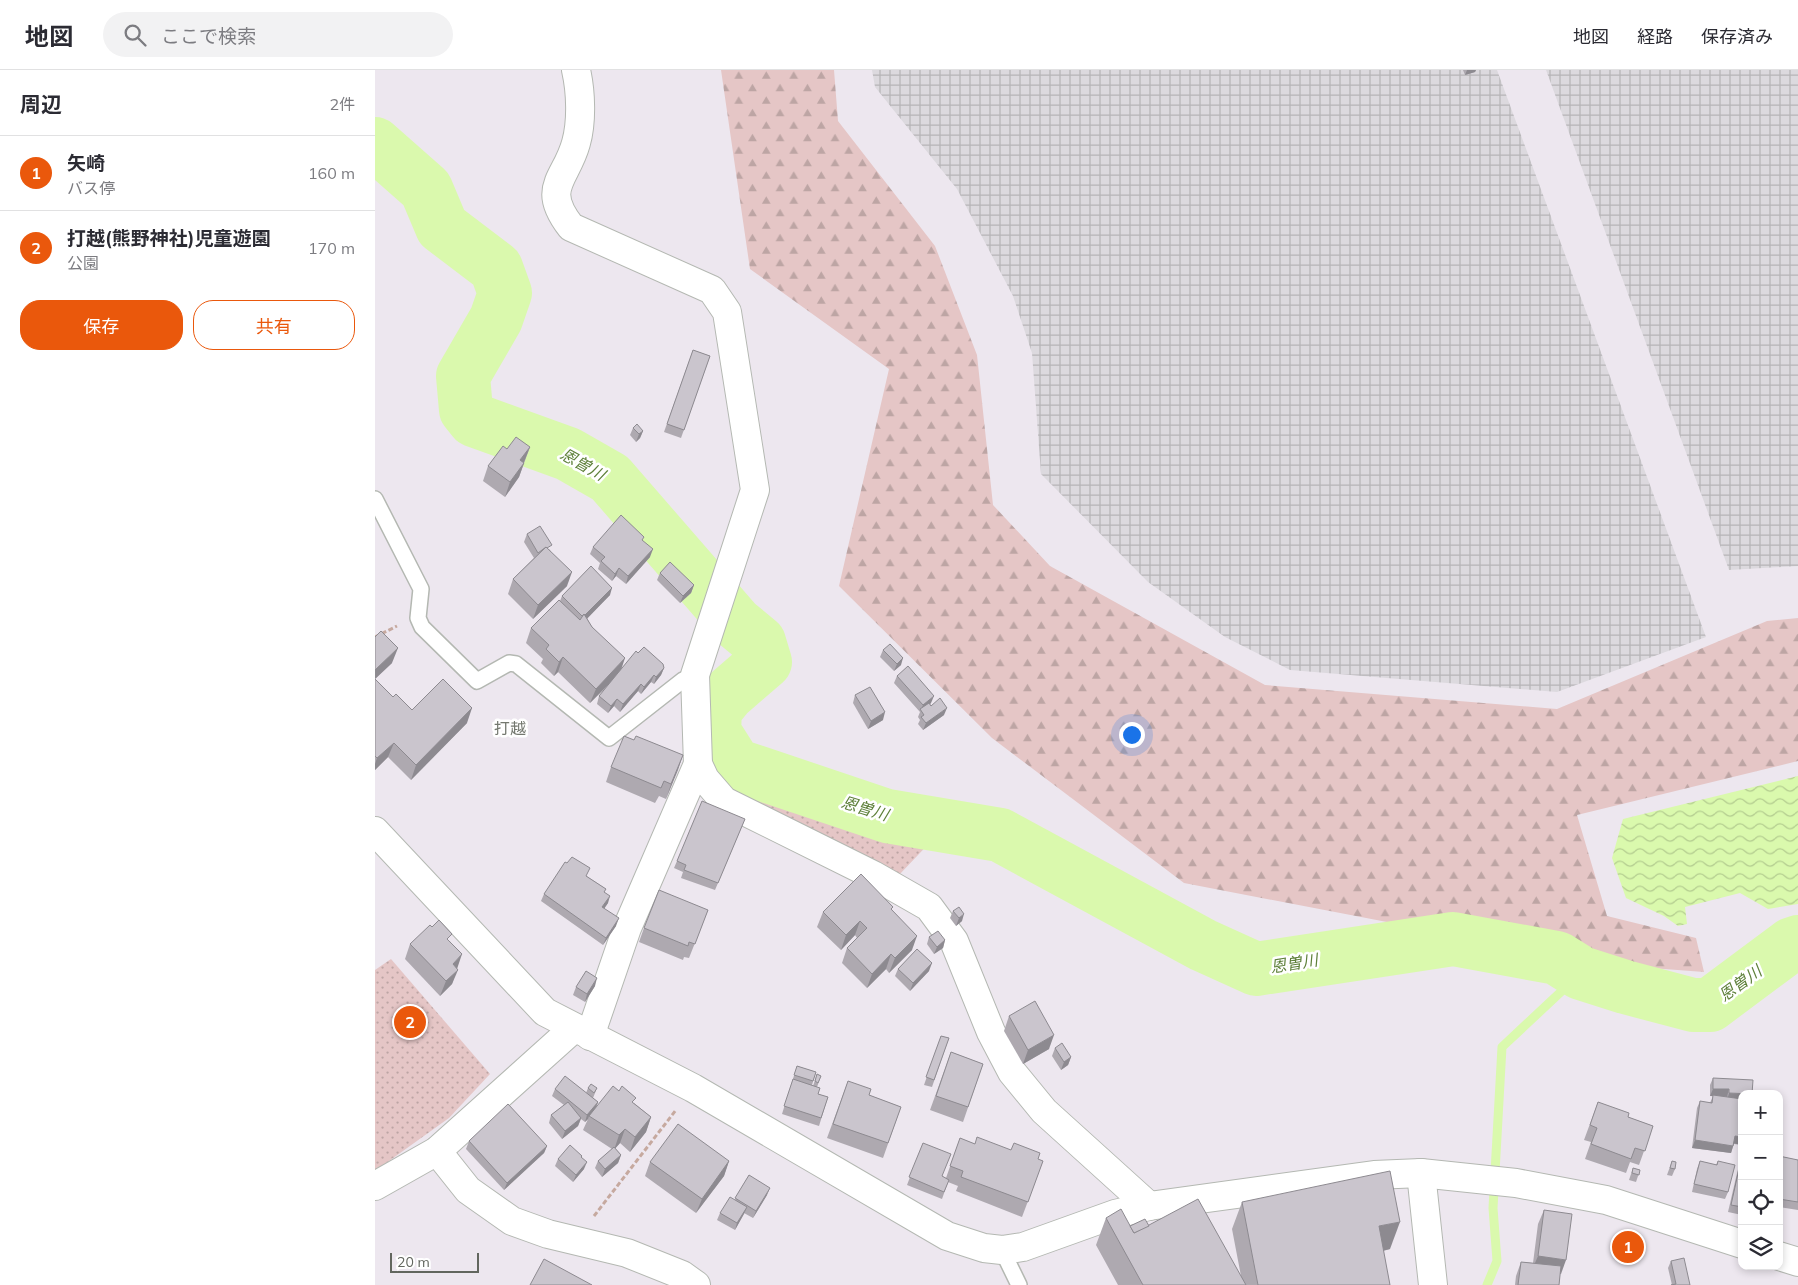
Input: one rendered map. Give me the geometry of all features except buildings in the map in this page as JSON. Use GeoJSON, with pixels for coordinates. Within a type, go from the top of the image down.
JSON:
{"type":"FeatureCollection","features":[{"type":"Feature","properties":{"kind":"street"},"geometry":{"type":"LineString","coordinates":[[375,1186],[437,1151],[582,1032],[697,764],[695,675],[755,490],[727,312],[712,290],[571,227],[559,212],[557,184],[576,144],[579,126],[576,70]]}},
{"type":"Feature","properties":{"kind":"street"},"geometry":{"type":"LineString","coordinates":[[697,764],[705,779],[724,801],[873,875],[929,907],[954,941],[991,1032],[1012,1072],[1044,1111],[1149,1206]]}},
{"type":"Feature","properties":{"kind":"street"},"geometry":{"type":"LineString","coordinates":[[375,831],[533,1002],[545,1012],[693,1088],[947,1236],[984,1248],[1002,1250],[1023,1247],[1115,1214],[1149,1206],[1374,1175],[1421,1173],[1516,1183],[1606,1200],[1738,1243]]}},
{"type":"Feature","properties":{"kind":"street"},"geometry":{"type":"LineString","coordinates":[[437,1151],[468,1190],[512,1221],[581,1242],[627,1253],[682,1276],[696,1285]]}},
{"type":"Feature","properties":{"kind":"street"},"geometry":{"type":"LineString","coordinates":[[1421,1173],[1433,1285]]}},
{"type":"Feature","properties":{"kind":"street"},"geometry":{"type":"LineString","coordinates":[[1783,1257],[1798,1262]]}},
{"type":"Feature","properties":{"kind":"lane"},"geometry":{"type":"LineString","coordinates":[[375,499],[421,589],[418,618],[422,627],[477,681],[509,663],[516,664],[609,738],[683,680],[695,675]]}},
{"type":"Feature","properties":{"kind":"lane"},"geometry":{"type":"LineString","coordinates":[[1002,1250],[1019,1285]]}},
{"type":"Feature","properties":{"kind":"path"},"geometry":{"type":"LineString","coordinates":[[581,1242],[597,1210],[693,1088]]}},
{"type":"Feature","properties":{"kind":"shaded area"},"geometry":{"type":"Polygon","coordinates":[[[872,70],[1497,70],[1706,637],[1557,692],[1290,670],[1225,637],[1148,582],[1041,474],[1032,353],[1013,296],[957,189],[875,87],[872,70]]]}},
{"type":"Feature","properties":{"kind":"shaded area"},"geometry":{"type":"Polygon","coordinates":[[[1546,70],[1798,70],[1798,566],[1729,570],[1546,70]]]}},
{"type":"Feature","properties":{"kind":"green space"},"geometry":{"type":"Polygon","coordinates":[[[721,70],[834,70],[838,121],[935,246],[977,355],[993,505],[1050,566],[1265,685],[1557,709],[1767,621],[1798,618],[1798,761],[1577,815],[1607,916],[1696,938],[1704,972],[1611,965],[1184,883],[992,738],[839,586],[889,369],[750,269],[721,70]]]}},
{"type":"Feature","properties":{"kind":"green space"},"geometry":{"type":"Polygon","coordinates":[[[706,758],[735,774],[862,818],[869,826],[937,835],[899,875],[730,798],[706,758]]]}},
{"type":"Feature","properties":{"kind":"green space"},"geometry":{"type":"Polygon","coordinates":[[[391,959],[490,1074],[449,1118],[375,1171],[375,970],[391,959]]]}},
{"type":"Feature","properties":{"kind":"water"},"geometry":{"type":"Polygon","coordinates":[[[1798,776],[1798,904],[1768,909],[1740,893],[1685,907],[1687,924],[1678,926],[1664,916],[1626,898],[1612,858],[1623,819],[1798,776]]]}},
{"type":"Feature","properties":{"kind":"waterway","name":"恩曽川"},"geometry":{"type":"LineString","coordinates":[[375,144],[426,189],[442,227],[496,268],[505,293],[496,319],[463,376],[466,410],[474,420],[568,454],[610,478],[736,623],[759,642],[765,662],[728,694],[715,710],[714,732],[735,765],[887,816],[1000,835],[1203,945],[1256,969],[1453,939],[1557,958],[1581,973],[1625,987],[1693,1005],[1710,1005],[1792,944],[1798,942]]}},
{"type":"Feature","properties":{"kind":"waterway"},"geometry":{"type":"LineString","coordinates":[[1487,1285],[1497,1261],[1493,1208],[1502,1047],[1581,973]]}},
{"type":"Feature","properties":{"kind":"place","name":"打越(熊野神社)児童遊園"},"geometry":{"type":"Point","coordinates":[410,1022]}},
{"type":"Feature","properties":{"kind":"place","name":"矢崎"},"geometry":{"type":"Point","coordinates":[1628,1247]}},
{"type":"Feature","properties":{"kind":"district","name":"打越"},"geometry":{"type":"Point","coordinates":[510,728]}}]}
